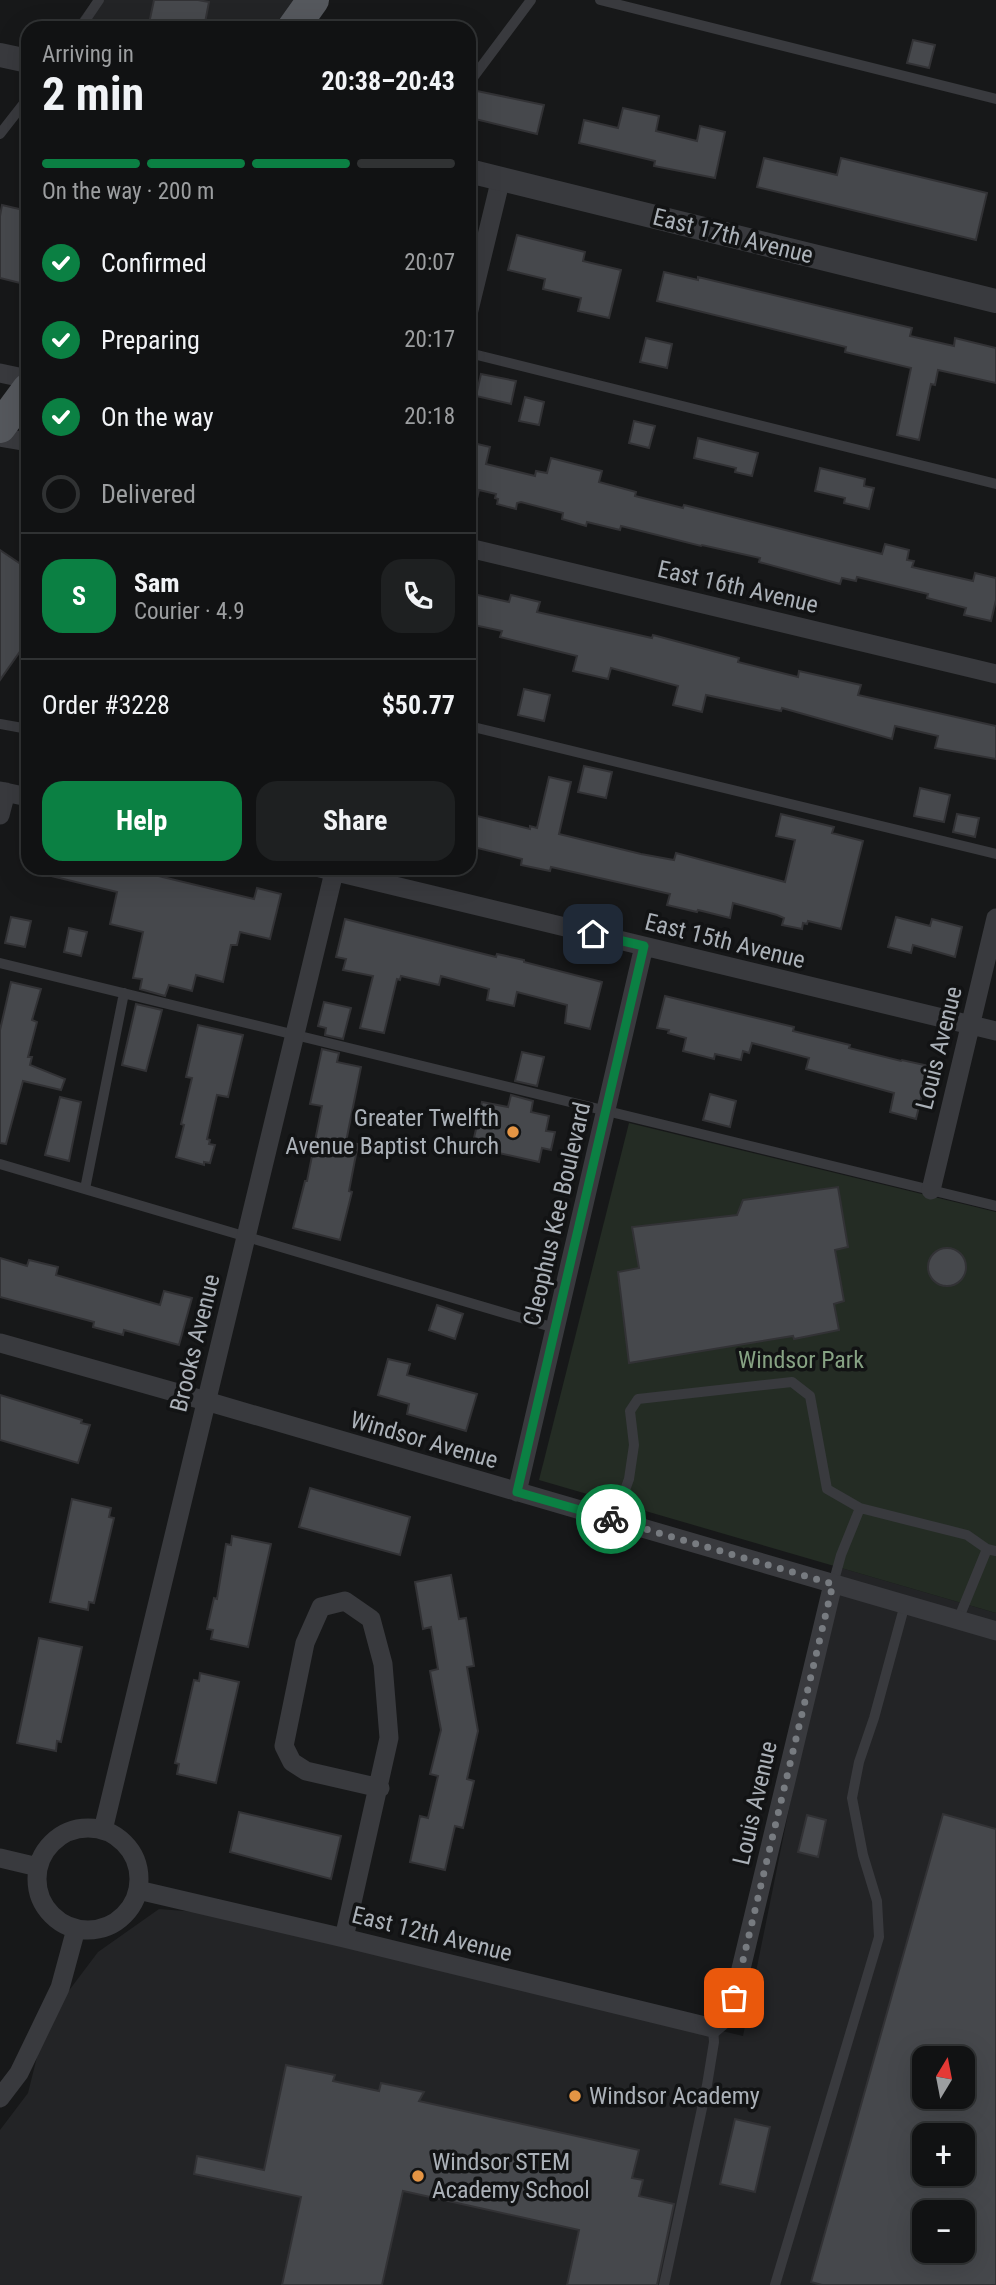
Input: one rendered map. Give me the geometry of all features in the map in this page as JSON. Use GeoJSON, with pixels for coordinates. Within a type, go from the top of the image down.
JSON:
{"type":"FeatureCollection","features":[{"type":"Feature","properties":{"kind":"main road"},"geometry":{"type":"LineString","coordinates":[[298,21],[313,0]]}},
{"type":"Feature","properties":{"kind":"main road"},"geometry":{"type":"LineString","coordinates":[[0,427],[21,398]]}},
{"type":"Feature","properties":{"kind":"street"},"geometry":{"type":"LineString","coordinates":[[0,55],[21,60]]}},
{"type":"Feature","properties":{"kind":"street","name":"East 17th Avenue"},"geometry":{"type":"LineString","coordinates":[[476,173],[996,301]]}},
{"type":"Feature","properties":{"kind":"street"},"geometry":{"type":"LineString","coordinates":[[476,281],[501,178]]}},
{"type":"Feature","properties":{"kind":"street"},"geometry":{"type":"LineString","coordinates":[[0,373],[21,378]]}},
{"type":"Feature","properties":{"kind":"street"},"geometry":{"type":"LineString","coordinates":[[0,437],[21,441]]}},
{"type":"Feature","properties":{"kind":"street","name":"East 16th Avenue"},"geometry":{"type":"LineString","coordinates":[[476,550],[996,674]]}},
{"type":"Feature","properties":{"kind":"street"},"geometry":{"type":"LineString","coordinates":[[0,815],[3,791],[21,795]]}},
{"type":"Feature","properties":{"kind":"street","name":"Brooks Avenue"},"geometry":{"type":"LineString","coordinates":[[103,1830],[295,1034],[329,875]]}},
{"type":"Feature","properties":{"kind":"street","name":"East 15th Avenue"},"geometry":{"type":"LineString","coordinates":[[354,875],[996,1031]]}},
{"type":"Feature","properties":{"kind":"street","name":"Louis Avenue"},"geometry":{"type":"LineString","coordinates":[[930,1190],[996,918]]}},
{"type":"Feature","properties":{"kind":"street","name":"Cleophus Kee Boulevard"},"geometry":{"type":"LineString","coordinates":[[517,1492],[644,946]]}},
{"type":"Feature","properties":{"kind":"street","name":"Windsor Avenue"},"geometry":{"type":"LineString","coordinates":[[0,1343],[996,1631]]}},
{"type":"Feature","properties":{"kind":"street","name":"Louis Avenue"},"geometry":{"type":"LineString","coordinates":[[713,2028],[726,2017],[734,1998],[833,1584]]}},
{"type":"Feature","properties":{"kind":"street"},"geometry":{"type":"LineString","coordinates":[[344,1938],[380,1788],[389,1738],[383,1664],[371,1619],[345,1601],[321,1607],[305,1643],[284,1746],[292,1762],[306,1771],[380,1788]]}},
{"type":"Feature","properties":{"kind":"street"},"geometry":{"type":"LineString","coordinates":[[86,1828],[103,1830],[128,1847],[139,1875],[138,1890],[132,1905],[121,1918],[92,1930],[75,1929],[61,1923],[44,1905],[37,1883],[38,1867],[44,1852],[55,1840],[70,1831],[86,1828]]}},
{"type":"Feature","properties":{"kind":"street"},"geometry":{"type":"LineString","coordinates":[[0,1858],[38,1867]]}},
{"type":"Feature","properties":{"kind":"street","name":"East 12th Avenue"},"geometry":{"type":"LineString","coordinates":[[138,1890],[713,2028]]}},
{"type":"Feature","properties":{"kind":"street"},"geometry":{"type":"LineString","coordinates":[[0,2098],[19,2073],[60,1988],[75,1929]]}},
{"type":"Feature","properties":{"kind":"lane"},"geometry":{"type":"LineString","coordinates":[[85,21],[99,0]]}},
{"type":"Feature","properties":{"kind":"lane"},"geometry":{"type":"LineString","coordinates":[[476,74],[531,0]]}},
{"type":"Feature","properties":{"kind":"lane"},"geometry":{"type":"LineString","coordinates":[[600,0],[996,99]]}},
{"type":"Feature","properties":{"kind":"lane"},"geometry":{"type":"LineString","coordinates":[[0,134],[21,107]]}},
{"type":"Feature","properties":{"kind":"lane"},"geometry":{"type":"LineString","coordinates":[[476,356],[996,484]]}},
{"type":"Feature","properties":{"kind":"lane"},"geometry":{"type":"LineString","coordinates":[[0,724],[21,728]]}},
{"type":"Feature","properties":{"kind":"lane"},"geometry":{"type":"LineString","coordinates":[[476,728],[996,854]]}},
{"type":"Feature","properties":{"kind":"lane"},"geometry":{"type":"LineString","coordinates":[[0,963],[996,1206]]}},
{"type":"Feature","properties":{"kind":"lane"},"geometry":{"type":"LineString","coordinates":[[85,1189],[124,993]]}},
{"type":"Feature","properties":{"kind":"lane"},"geometry":{"type":"LineString","coordinates":[[0,1164],[555,1328]]}},
{"type":"Feature","properties":{"kind":"lane"},"geometry":{"type":"LineString","coordinates":[[614,1520],[629,1479],[634,1445],[630,1411],[638,1399],[792,1382],[810,1396],[827,1489],[860,1508],[967,1535],[992,1550],[958,1620]]}},
{"type":"Feature","properties":{"kind":"lane"},"geometry":{"type":"LineString","coordinates":[[833,1584],[841,1555],[860,1508]]}},
{"type":"Feature","properties":{"kind":"lane"},"geometry":{"type":"LineString","coordinates":[[775,2285],[879,1937],[877,1901],[863,1855],[852,1798],[859,1762],[874,1718],[905,1604]]}},
{"type":"Feature","properties":{"kind":"lane"},"geometry":{"type":"LineString","coordinates":[[664,2285],[705,2097],[714,2042],[713,2028]]}},
{"type":"Feature","properties":{"kind":"shaded area"},"geometry":{"type":"Polygon","coordinates":[[[93,0],[310,0],[296,21],[78,21],[93,0]]]}},
{"type":"Feature","properties":{"kind":"shaded area"},"geometry":{"type":"Polygon","coordinates":[[[838,1567],[996,1613],[996,2285],[657,2285],[674,2205],[639,2196],[643,2180],[632,2178],[638,2150],[419,2101],[423,2092],[382,2083],[379,2091],[333,2081],[334,2075],[287,2065],[264,2170],[198,2156],[194,2173],[301,2197],[282,2285],[0,2285],[0,2130],[28,2093],[46,2021],[98,1952],[159,1909],[249,1916],[743,2036],[838,1567]]]}},
{"type":"Feature","properties":{"kind":"shaded area"},"geometry":{"type":"Polygon","coordinates":[[[403,2191],[579,2230],[567,2285],[382,2285],[403,2191]]]}},
{"type":"Feature","properties":{"kind":"green space","name":"Windsor Park"},"geometry":{"type":"Polygon","coordinates":[[[629,1123],[996,1212],[996,1613],[539,1480],[629,1123]]]}},
{"type":"Feature","properties":{"kind":"building"},"geometry":{"type":"Polygon","coordinates":[[[154,0],[209,2],[205,21],[150,21],[154,0]]]}},
{"type":"Feature","properties":{"kind":"building"},"geometry":{"type":"Polygon","coordinates":[[[913,40],[935,45],[929,68],[907,63],[913,40]]]}},
{"type":"Feature","properties":{"kind":"building"},"geometry":{"type":"Polygon","coordinates":[[[477,91],[544,105],[537,134],[476,119],[477,91]]]}},
{"type":"Feature","properties":{"kind":"building"},"geometry":{"type":"Polygon","coordinates":[[[623,108],[659,116],[656,131],[697,141],[700,126],[725,132],[715,178],[654,166],[655,161],[579,143],[584,120],[618,128],[623,108]]]}},
{"type":"Feature","properties":{"kind":"building"},"geometry":{"type":"Polygon","coordinates":[[[764,158],[837,175],[841,158],[987,193],[976,240],[757,187],[764,158]]]}},
{"type":"Feature","properties":{"kind":"building"},"geometry":{"type":"Polygon","coordinates":[[[2,205],[21,209],[21,283],[0,278],[2,205]]]}},
{"type":"Feature","properties":{"kind":"building"},"geometry":{"type":"Polygon","coordinates":[[[517,235],[585,252],[583,261],[621,270],[609,318],[578,311],[581,298],[543,289],[545,279],[508,270],[517,235]]]}},
{"type":"Feature","properties":{"kind":"building"},"geometry":{"type":"Polygon","coordinates":[[[664,272],[698,280],[698,277],[912,328],[910,336],[954,346],[955,338],[996,348],[996,383],[938,370],[935,385],[931,384],[919,440],[897,435],[911,368],[845,352],[846,347],[657,301],[664,272]]]}},
{"type":"Feature","properties":{"kind":"building"},"geometry":{"type":"Polygon","coordinates":[[[646,338],[672,344],[667,368],[640,362],[646,338]]]}},
{"type":"Feature","properties":{"kind":"building"},"geometry":{"type":"Polygon","coordinates":[[[481,374],[516,381],[511,404],[476,396],[481,374]]]}},
{"type":"Feature","properties":{"kind":"building"},"geometry":{"type":"Polygon","coordinates":[[[525,397],[544,402],[539,425],[519,421],[525,397]]]}},
{"type":"Feature","properties":{"kind":"building"},"geometry":{"type":"Polygon","coordinates":[[[634,421],[655,426],[649,448],[629,443],[634,421]]]}},
{"type":"Feature","properties":{"kind":"building"},"geometry":{"type":"Polygon","coordinates":[[[698,438],[758,453],[752,476],[735,472],[736,468],[694,458],[698,438]]]}},
{"type":"Feature","properties":{"kind":"building"},"geometry":{"type":"Polygon","coordinates":[[[476,444],[490,447],[486,464],[535,476],[536,471],[547,473],[551,458],[602,471],[599,482],[636,492],[635,496],[683,508],[684,505],[882,554],[885,544],[909,550],[907,560],[914,561],[912,567],[973,581],[975,573],[996,578],[996,600],[991,621],[964,615],[966,608],[927,598],[928,594],[857,577],[856,581],[842,578],[840,584],[759,562],[760,558],[621,526],[620,530],[587,522],[586,526],[562,519],[563,513],[521,502],[517,503],[516,509],[497,504],[496,494],[479,490],[476,503],[476,444]]]}},
{"type":"Feature","properties":{"kind":"building"},"geometry":{"type":"Polygon","coordinates":[[[820,468],[865,479],[864,486],[874,488],[869,509],[844,503],[845,498],[815,491],[820,468]]]}},
{"type":"Feature","properties":{"kind":"building"},"geometry":{"type":"Polygon","coordinates":[[[0,550],[21,564],[21,650],[0,680],[0,550]]]}},
{"type":"Feature","properties":{"kind":"building"},"geometry":{"type":"Polygon","coordinates":[[[476,595],[509,602],[511,595],[540,602],[537,612],[652,638],[653,635],[739,658],[738,662],[798,677],[799,671],[861,685],[858,695],[996,726],[996,759],[935,748],[938,736],[895,726],[892,739],[782,708],[781,711],[706,695],[702,712],[673,705],[678,686],[611,668],[608,679],[573,671],[577,656],[500,637],[502,631],[476,625],[476,595]]]}},
{"type":"Feature","properties":{"kind":"building"},"geometry":{"type":"Polygon","coordinates":[[[524,689],[550,695],[544,721],[518,715],[524,689]]]}},
{"type":"Feature","properties":{"kind":"building"},"geometry":{"type":"Polygon","coordinates":[[[584,766],[612,772],[606,798],[578,792],[584,766]]]}},
{"type":"Feature","properties":{"kind":"building"},"geometry":{"type":"Polygon","coordinates":[[[549,777],[571,782],[559,834],[641,854],[674,860],[676,853],[785,882],[795,840],[776,836],[781,814],[834,827],[832,833],[863,841],[841,929],[808,921],[807,924],[803,923],[802,929],[782,925],[784,918],[777,915],[733,903],[730,918],[667,905],[670,894],[551,867],[550,871],[521,865],[522,859],[476,848],[476,816],[530,829],[530,826],[537,828],[549,777]]]}},
{"type":"Feature","properties":{"kind":"building"},"geometry":{"type":"Polygon","coordinates":[[[920,788],[950,795],[944,822],[914,816],[920,788]]]}},
{"type":"Feature","properties":{"kind":"building"},"geometry":{"type":"Polygon","coordinates":[[[957,814],[979,818],[975,837],[953,832],[957,814]]]}},
{"type":"Feature","properties":{"kind":"building"},"geometry":{"type":"Polygon","coordinates":[[[47,875],[154,875],[254,899],[257,888],[281,894],[270,939],[240,932],[237,945],[231,945],[223,982],[196,975],[192,991],[169,985],[165,996],[140,989],[142,979],[133,978],[143,932],[110,924],[117,892],[47,875]]]}},
{"type":"Feature","properties":{"kind":"building"},"geometry":{"type":"Polygon","coordinates":[[[11,917],[31,921],[25,947],[5,943],[11,917]]]}},
{"type":"Feature","properties":{"kind":"building"},"geometry":{"type":"Polygon","coordinates":[[[896,917],[930,926],[932,919],[962,927],[955,957],[913,945],[911,953],[888,947],[896,917]]]}},
{"type":"Feature","properties":{"kind":"building"},"geometry":{"type":"Polygon","coordinates":[[[345,919],[496,957],[497,954],[524,960],[602,982],[590,1029],[565,1023],[567,1005],[517,992],[514,1006],[487,1000],[489,989],[441,976],[439,985],[401,976],[400,980],[397,979],[384,1033],[360,1028],[373,976],[343,970],[346,959],[336,957],[345,919]]]}},
{"type":"Feature","properties":{"kind":"building"},"geometry":{"type":"Polygon","coordinates":[[[69,928],[87,932],[81,956],[64,952],[69,928]]]}},
{"type":"Feature","properties":{"kind":"building"},"geometry":{"type":"Polygon","coordinates":[[[11,982],[41,989],[32,1020],[37,1022],[28,1057],[32,1057],[30,1065],[65,1079],[61,1090],[23,1081],[6,1144],[0,1143],[0,1030],[11,982]]]}},
{"type":"Feature","properties":{"kind":"building"},"geometry":{"type":"Polygon","coordinates":[[[665,996],[794,1027],[793,1031],[850,1045],[849,1048],[929,1066],[916,1119],[890,1112],[894,1093],[806,1069],[809,1058],[752,1043],[749,1053],[743,1051],[741,1060],[715,1054],[714,1059],[683,1051],[686,1038],[657,1028],[665,996]]]}},
{"type":"Feature","properties":{"kind":"building"},"geometry":{"type":"Polygon","coordinates":[[[324,1002],[351,1008],[343,1039],[325,1035],[326,1028],[318,1026],[324,1002]]]}},
{"type":"Feature","properties":{"kind":"building"},"geometry":{"type":"Polygon","coordinates":[[[136,1004],[162,1010],[146,1071],[122,1065],[136,1004]]]}},
{"type":"Feature","properties":{"kind":"building"},"geometry":{"type":"Polygon","coordinates":[[[198,1025],[243,1035],[228,1097],[217,1095],[207,1139],[210,1140],[209,1144],[215,1145],[210,1163],[204,1162],[204,1165],[176,1157],[192,1078],[186,1077],[198,1025]]]}},
{"type":"Feature","properties":{"kind":"building"},"geometry":{"type":"Polygon","coordinates":[[[322,1049],[339,1053],[337,1062],[361,1067],[346,1142],[358,1144],[349,1191],[352,1192],[340,1240],[293,1228],[307,1181],[322,1106],[310,1104],[322,1049]]]}},
{"type":"Feature","properties":{"kind":"building"},"geometry":{"type":"Polygon","coordinates":[[[522,1052],[544,1057],[537,1086],[515,1081],[522,1052]]]}},
{"type":"Feature","properties":{"kind":"building"},"geometry":{"type":"Polygon","coordinates":[[[710,1094],[736,1101],[730,1127],[703,1120],[710,1094]]]}},
{"type":"Feature","properties":{"kind":"building","name":"Greater Twelfth Avenue Baptist Church"},"geometry":{"type":"Polygon","coordinates":[[[511,1095],[533,1101],[531,1112],[549,1116],[546,1131],[555,1132],[551,1150],[542,1148],[539,1162],[472,1147],[482,1102],[508,1107],[511,1095]]]}},
{"type":"Feature","properties":{"kind":"building"},"geometry":{"type":"Polygon","coordinates":[[[60,1097],[81,1102],[69,1161],[45,1155],[60,1097]]]}},
{"type":"Feature","properties":{"kind":"building"},"geometry":{"type":"Polygon","coordinates":[[[838,1187],[848,1247],[835,1250],[844,1301],[834,1304],[839,1330],[629,1363],[618,1272],[639,1268],[632,1227],[737,1215],[743,1200],[838,1187]]]}},
{"type":"Feature","properties":{"kind":"building"},"geometry":{"type":"Polygon","coordinates":[[[947,1248],[961,1253],[966,1267],[961,1281],[947,1286],[933,1281],[928,1267],[933,1253],[947,1248]]]}},
{"type":"Feature","properties":{"kind":"building"},"geometry":{"type":"Polygon","coordinates":[[[0,1258],[27,1266],[29,1260],[58,1267],[56,1275],[160,1305],[164,1291],[192,1298],[179,1345],[124,1330],[123,1335],[93,1327],[94,1322],[0,1297],[0,1258]]]}},
{"type":"Feature","properties":{"kind":"building"},"geometry":{"type":"Polygon","coordinates":[[[437,1305],[463,1314],[455,1339],[429,1330],[437,1305]]]}},
{"type":"Feature","properties":{"kind":"building"},"geometry":{"type":"Polygon","coordinates":[[[388,1359],[410,1364],[407,1375],[477,1394],[466,1431],[407,1414],[409,1404],[378,1395],[388,1359]]]}},
{"type":"Feature","properties":{"kind":"building"},"geometry":{"type":"Polygon","coordinates":[[[0,1395],[82,1420],[81,1423],[90,1425],[78,1463],[0,1440],[0,1395]]]}},
{"type":"Feature","properties":{"kind":"building"},"geometry":{"type":"Polygon","coordinates":[[[310,1488],[410,1517],[400,1555],[299,1527],[310,1488]]]}},
{"type":"Feature","properties":{"kind":"building"},"geometry":{"type":"Polygon","coordinates":[[[72,1499],[111,1508],[109,1517],[114,1518],[94,1603],[89,1602],[88,1610],[50,1602],[72,1499]]]}},
{"type":"Feature","properties":{"kind":"building"},"geometry":{"type":"Polygon","coordinates":[[[232,1536],[271,1544],[248,1647],[211,1639],[213,1630],[207,1629],[214,1598],[217,1599],[226,1544],[231,1545],[232,1536]]]}},
{"type":"Feature","properties":{"kind":"building"},"geometry":{"type":"Polygon","coordinates":[[[451,1575],[459,1619],[466,1618],[474,1666],[467,1667],[478,1731],[467,1779],[474,1781],[463,1828],[455,1826],[445,1870],[410,1862],[420,1816],[428,1818],[438,1776],[430,1774],[441,1730],[430,1671],[438,1669],[431,1627],[423,1629],[415,1582],[451,1575]]]}},
{"type":"Feature","properties":{"kind":"building"},"geometry":{"type":"Polygon","coordinates":[[[39,1638],[82,1647],[61,1742],[57,1741],[56,1751],[17,1743],[39,1638]]]}},
{"type":"Feature","properties":{"kind":"building"},"geometry":{"type":"Polygon","coordinates":[[[200,1673],[239,1682],[216,1783],[177,1774],[179,1764],[175,1763],[194,1680],[199,1681],[200,1673]]]}},
{"type":"Feature","properties":{"kind":"building"},"geometry":{"type":"Polygon","coordinates":[[[239,1812],[341,1836],[331,1879],[230,1852],[239,1812]]]}},
{"type":"Feature","properties":{"kind":"building"},"geometry":{"type":"Polygon","coordinates":[[[943,1814],[996,1829],[996,2285],[822,2285],[811,2282],[943,1814]]]}},
{"type":"Feature","properties":{"kind":"building"},"geometry":{"type":"Polygon","coordinates":[[[807,1815],[826,1820],[818,1857],[798,1852],[807,1815]]]}},
{"type":"Feature","properties":{"kind":"building","name":"Windsor STEM Academy School"},"geometry":{"type":"Polygon","coordinates":[[[286,2065],[335,2075],[333,2081],[379,2091],[381,2083],[424,2092],[419,2101],[639,2150],[632,2178],[643,2180],[639,2196],[674,2204],[657,2285],[567,2285],[579,2230],[403,2191],[382,2285],[282,2285],[301,2197],[194,2174],[197,2156],[264,2170],[286,2065]]]}},
{"type":"Feature","properties":{"kind":"building"},"geometry":{"type":"Polygon","coordinates":[[[735,2119],[770,2127],[755,2192],[720,2184],[735,2119]]]}},
{"type":"Feature","properties":{"kind":"way so far"},"geometry":{"type":"LineString","coordinates":[[611,1519],[833,1584],[734,1998]]}},
{"type":"Feature","properties":{"kind":"place","name":"Greater Twelfth Avenue Baptist Church"},"geometry":{"type":"Point","coordinates":[513,1132]}},
{"type":"Feature","properties":{"kind":"place","name":"Windsor Academy"},"geometry":{"type":"Point","coordinates":[575,2096]}},
{"type":"Feature","properties":{"kind":"place","name":"Windsor STEM Academy School"},"geometry":{"type":"Point","coordinates":[418,2176]}},
{"type":"Feature","properties":{"kind":"route"},"geometry":{"type":"LineString","coordinates":[[593,934],[644,946],[517,1492],[611,1519]]}}]}
